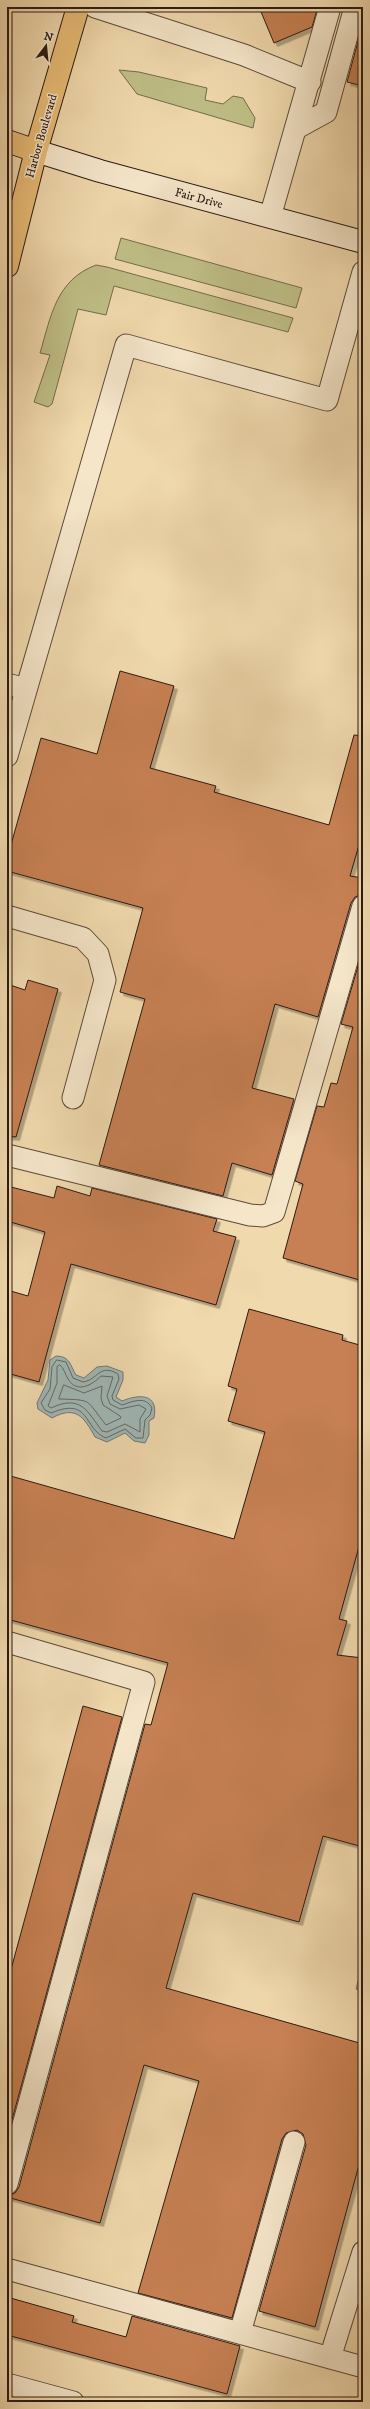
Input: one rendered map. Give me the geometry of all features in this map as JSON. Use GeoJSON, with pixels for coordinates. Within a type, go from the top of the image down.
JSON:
{"type":"FeatureCollection","features":[{"type":"Feature","properties":{"kind":"main road","name":"Harbor Boulevard"},"geometry":{"type":"LineString","coordinates":[[7,266],[36,151],[78,7]]}},
{"type":"Feature","properties":{"kind":"main road"},"geometry":{"type":"LineString","coordinates":[[7,141],[36,151]]}},
{"type":"Feature","properties":{"kind":"main road","name":"Fair Drive"},"geometry":{"type":"LineString","coordinates":[[36,151],[363,242]]}},
{"type":"Feature","properties":{"kind":"lane"},"geometry":{"type":"LineString","coordinates":[[95,7],[244,55],[310,82]]}},
{"type":"Feature","properties":{"kind":"lane"},"geometry":{"type":"LineString","coordinates":[[270,217],[310,82],[330,7]]}},
{"type":"Feature","properties":{"kind":"lane"},"geometry":{"type":"LineString","coordinates":[[296,129],[326,112],[355,7]]}},
{"type":"Feature","properties":{"kind":"lane"},"geometry":{"type":"LineString","coordinates":[[7,756],[17,686],[126,345],[327,400],[363,272]]}},
{"type":"Feature","properties":{"kind":"lane"},"geometry":{"type":"LineString","coordinates":[[7,1154],[250,1216],[264,1216],[274,1212],[363,906]]}},
{"type":"Feature","properties":{"kind":"lane"},"geometry":{"type":"LineString","coordinates":[[7,916],[83,938],[98,954],[105,980],[73,1098]]}},
{"type":"Feature","properties":{"kind":"lane"},"geometry":{"type":"LineString","coordinates":[[7,1642],[144,1682],[7,2184]]}},
{"type":"Feature","properties":{"kind":"lane"},"geometry":{"type":"LineString","coordinates":[[240,2333],[294,2142]]}},
{"type":"Feature","properties":{"kind":"lane"},"geometry":{"type":"LineString","coordinates":[[330,2358],[363,2252]]}},
{"type":"Feature","properties":{"kind":"lane"},"geometry":{"type":"LineString","coordinates":[[7,2268],[363,2367]]}},
{"type":"Feature","properties":{"kind":"lane"},"geometry":{"type":"LineString","coordinates":[[7,2384],[73,2402]]}},
{"type":"Feature","properties":{"kind":"shaded area"},"geometry":{"type":"Polygon","coordinates":[[[119,70],[139,72],[207,88],[205,100],[223,104],[233,96],[243,98],[255,118],[253,128],[137,94],[119,70]]]}},
{"type":"Feature","properties":{"kind":"shaded area"},"geometry":{"type":"Polygon","coordinates":[[[121,238],[302,288],[296,308],[115,259],[121,238]]]}},
{"type":"Feature","properties":{"kind":"shaded area"},"geometry":{"type":"Polygon","coordinates":[[[96,265],[293,318],[288,332],[114,286],[106,315],[78,309],[52,404],[48,407],[34,402],[50,355],[40,353],[57,301],[72,280],[96,265]]]}},
{"type":"Feature","properties":{"kind":"water"},"geometry":{"type":"Polygon","coordinates":[[[56,1356],[61,1356],[67,1359],[76,1375],[84,1378],[97,1367],[107,1366],[123,1372],[123,1380],[116,1397],[122,1401],[135,1397],[141,1397],[151,1400],[154,1404],[154,1418],[149,1421],[149,1435],[145,1443],[134,1441],[125,1433],[107,1442],[95,1437],[87,1424],[78,1415],[67,1413],[60,1414],[52,1418],[38,1409],[37,1403],[48,1380],[50,1360],[56,1356]]]}},
{"type":"Feature","properties":{"kind":"water"},"geometry":{"type":"Polygon","coordinates":[[[363,1962],[363,1991],[356,1989],[363,1962]]]}},
{"type":"Feature","properties":{"kind":"building"},"geometry":{"type":"Polygon","coordinates":[[[259,7],[318,7],[312,27],[274,43],[259,7]]]}},
{"type":"Feature","properties":{"kind":"building"},"geometry":{"type":"Polygon","coordinates":[[[363,23],[363,86],[347,82],[363,23]]]}},
{"type":"Feature","properties":{"kind":"building"},"geometry":{"type":"Polygon","coordinates":[[[120,671],[174,686],[150,768],[216,786],[214,792],[329,825],[354,735],[363,736],[363,831],[350,876],[363,878],[363,894],[355,897],[351,903],[318,1017],[275,1004],[252,1088],[294,1099],[272,1175],[232,1163],[223,1196],[99,1165],[145,999],[120,992],[143,908],[7,871],[7,859],[41,738],[97,754],[120,671]]]}},
{"type":"Feature","properties":{"kind":"building"},"geometry":{"type":"Polygon","coordinates":[[[363,949],[363,1281],[283,1258],[303,1184],[295,1181],[317,1106],[324,1107],[331,1083],[337,1084],[353,1027],[341,1024],[363,949]]]}},
{"type":"Feature","properties":{"kind":"building"},"geometry":{"type":"Polygon","coordinates":[[[28,980],[58,989],[16,1137],[7,1136],[7,984],[25,990],[28,980]]]}},
{"type":"Feature","properties":{"kind":"building"},"geometry":{"type":"Polygon","coordinates":[[[7,1186],[54,1198],[57,1186],[90,1196],[92,1188],[217,1219],[213,1231],[236,1237],[216,1305],[71,1264],[39,1382],[7,1373],[7,1290],[28,1296],[45,1232],[7,1221],[7,1186]]]}},
{"type":"Feature","properties":{"kind":"building"},"geometry":{"type":"Polygon","coordinates":[[[249,1309],[343,1335],[342,1340],[363,1346],[363,1532],[339,1619],[347,1621],[337,1655],[363,1658],[363,1847],[323,1836],[299,1922],[193,1893],[166,1988],[363,2044],[363,2150],[315,2327],[259,2311],[306,2145],[303,2134],[297,2130],[286,2133],[282,2139],[232,2318],[138,2293],[199,2081],[144,2065],[100,2223],[7,2197],[15,2193],[19,2187],[145,1724],[151,1725],[168,1663],[7,1619],[7,1475],[234,1539],[265,1432],[228,1421],[237,1389],[228,1386],[249,1309]]]}},
{"type":"Feature","properties":{"kind":"building"},"geometry":{"type":"Polygon","coordinates":[[[83,1706],[122,1717],[7,2138],[7,1984],[83,1706]]]}},
{"type":"Feature","properties":{"kind":"building"},"geometry":{"type":"Polygon","coordinates":[[[7,2297],[74,2316],[72,2322],[126,2337],[132,2316],[240,2346],[227,2394],[7,2335],[7,2297]]]}}]}
